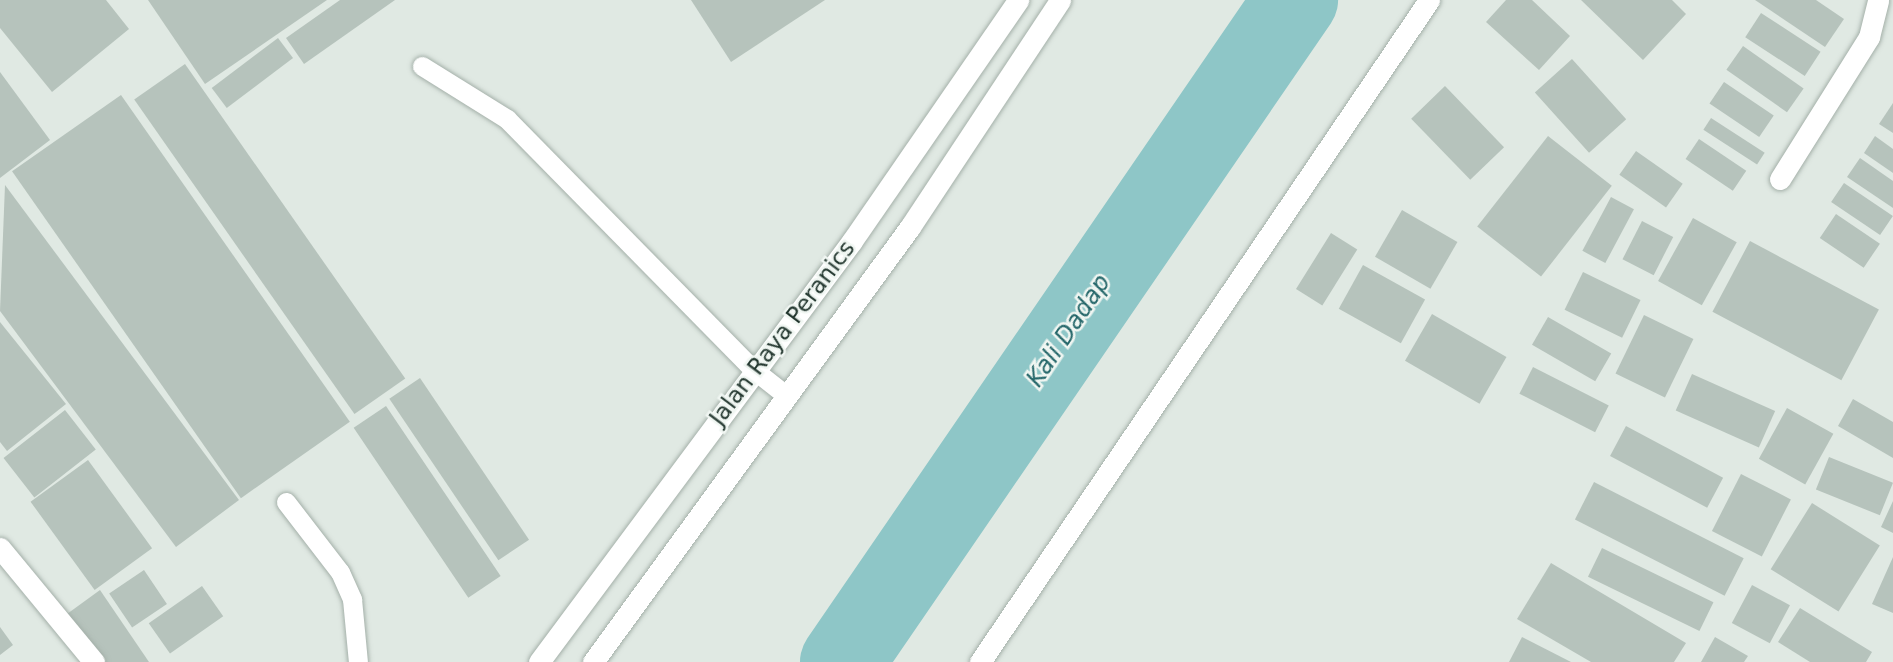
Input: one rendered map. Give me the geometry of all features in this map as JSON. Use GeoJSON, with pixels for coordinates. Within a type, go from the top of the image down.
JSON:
{"type":"FeatureCollection","features":[{"type":"Feature","properties":{"kind":"street","name":"Jalan Raya Peranics"},"geometry":{"type":"LineString","coordinates":[[539,662],[852,241],[1018,0]]}},
{"type":"Feature","properties":{"kind":"street","name":"Jalan Raya Peranics"},"geometry":{"type":"LineString","coordinates":[[593,662],[910,227],[1060,0]]}},
{"type":"Feature","properties":{"kind":"street"},"geometry":{"type":"LineString","coordinates":[[980,662],[1429,0]]}},
{"type":"Feature","properties":{"kind":"street"},"geometry":{"type":"LineString","coordinates":[[1780,179],[1869,37],[1878,0]]}},
{"type":"Feature","properties":{"kind":"street"},"geometry":{"type":"LineString","coordinates":[[0,548],[94,662]]}},
{"type":"Feature","properties":{"kind":"lane"},"geometry":{"type":"LineString","coordinates":[[422,66],[507,119],[754,370],[787,396]]}},
{"type":"Feature","properties":{"kind":"lane"},"geometry":{"type":"LineString","coordinates":[[286,502],[344,581],[358,662]]}},
{"type":"Feature","properties":{"kind":"building"},"geometry":{"type":"Polygon","coordinates":[[[0,0],[106,0],[129,29],[52,92],[0,28],[0,0]]]}},
{"type":"Feature","properties":{"kind":"building"},"geometry":{"type":"Polygon","coordinates":[[[148,0],[327,0],[205,84],[148,0]]]}},
{"type":"Feature","properties":{"kind":"building"},"geometry":{"type":"Polygon","coordinates":[[[340,0],[395,0],[304,64],[286,38],[340,0]]]}},
{"type":"Feature","properties":{"kind":"building"},"geometry":{"type":"Polygon","coordinates":[[[691,0],[825,0],[731,62],[691,0]]]}},
{"type":"Feature","properties":{"kind":"building"},"geometry":{"type":"Polygon","coordinates":[[[1506,0],[1532,0],[1570,36],[1539,70],[1486,22],[1506,0]]]}},
{"type":"Feature","properties":{"kind":"building"},"geometry":{"type":"Polygon","coordinates":[[[1581,0],[1672,0],[1686,14],[1643,60],[1581,0]]]}},
{"type":"Feature","properties":{"kind":"building"},"geometry":{"type":"Polygon","coordinates":[[[1755,0],[1816,0],[1844,19],[1825,47],[1755,0]]]}},
{"type":"Feature","properties":{"kind":"building"},"geometry":{"type":"Polygon","coordinates":[[[1761,13],[1821,52],[1805,76],[1745,37],[1761,13]]]}},
{"type":"Feature","properties":{"kind":"building"},"geometry":{"type":"Polygon","coordinates":[[[278,38],[293,58],[227,108],[212,88],[278,38]]]}},
{"type":"Feature","properties":{"kind":"building"},"geometry":{"type":"Polygon","coordinates":[[[1743,46],[1804,88],[1787,112],[1726,70],[1743,46]]]}},
{"type":"Feature","properties":{"kind":"building"},"geometry":{"type":"Polygon","coordinates":[[[1572,59],[1626,119],[1589,153],[1535,92],[1572,59]]]}},
{"type":"Feature","properties":{"kind":"building"},"geometry":{"type":"Polygon","coordinates":[[[185,64],[405,379],[354,414],[134,100],[185,64]]]}},
{"type":"Feature","properties":{"kind":"building"},"geometry":{"type":"Polygon","coordinates":[[[0,72],[50,140],[0,178],[0,72]]]}},
{"type":"Feature","properties":{"kind":"building"},"geometry":{"type":"Polygon","coordinates":[[[1724,82],[1774,116],[1759,137],[1709,104],[1724,82]]]}},
{"type":"Feature","properties":{"kind":"building"},"geometry":{"type":"Polygon","coordinates":[[[1445,86],[1504,147],[1470,180],[1411,119],[1445,86]]]}},
{"type":"Feature","properties":{"kind":"building"},"geometry":{"type":"Polygon","coordinates":[[[121,95],[350,422],[241,498],[12,171],[121,95]]]}},
{"type":"Feature","properties":{"kind":"building"},"geometry":{"type":"Polygon","coordinates":[[[1893,103],[1893,133],[1879,124],[1893,103]]]}},
{"type":"Feature","properties":{"kind":"building"},"geometry":{"type":"Polygon","coordinates":[[[1711,118],[1765,153],[1757,165],[1703,130],[1711,118]]]}},
{"type":"Feature","properties":{"kind":"building"},"geometry":{"type":"Polygon","coordinates":[[[1548,136],[1612,186],[1541,276],[1477,227],[1548,136]]]}},
{"type":"Feature","properties":{"kind":"building"},"geometry":{"type":"Polygon","coordinates":[[[1875,136],[1893,149],[1893,173],[1864,153],[1875,136]]]}},
{"type":"Feature","properties":{"kind":"building"},"geometry":{"type":"Polygon","coordinates":[[[1699,139],[1746,171],[1733,191],[1686,159],[1699,139]]]}},
{"type":"Feature","properties":{"kind":"building"},"geometry":{"type":"Polygon","coordinates":[[[1636,151],[1683,184],[1666,207],[1619,175],[1636,151]]]}},
{"type":"Feature","properties":{"kind":"building"},"geometry":{"type":"Polygon","coordinates":[[[1860,158],[1893,181],[1893,208],[1847,177],[1860,158]]]}},
{"type":"Feature","properties":{"kind":"building"},"geometry":{"type":"Polygon","coordinates":[[[1844,183],[1893,216],[1880,235],[1831,202],[1844,183]]]}},
{"type":"Feature","properties":{"kind":"building"},"geometry":{"type":"Polygon","coordinates":[[[5,185],[239,500],[176,547],[0,311],[5,185]]]}},
{"type":"Feature","properties":{"kind":"building"},"geometry":{"type":"Polygon","coordinates":[[[1611,197],[1634,209],[1605,263],[1582,251],[1611,197]]]}},
{"type":"Feature","properties":{"kind":"building"},"geometry":{"type":"Polygon","coordinates":[[[1402,210],[1457,242],[1430,289],[1375,257],[1402,210]]]}},
{"type":"Feature","properties":{"kind":"building"},"geometry":{"type":"Polygon","coordinates":[[[1836,214],[1880,244],[1864,268],[1820,238],[1836,214]]]}},
{"type":"Feature","properties":{"kind":"building"},"geometry":{"type":"Polygon","coordinates":[[[1693,218],[1737,242],[1702,305],[1658,281],[1693,218]]]}},
{"type":"Feature","properties":{"kind":"building"},"geometry":{"type":"Polygon","coordinates":[[[1642,221],[1673,237],[1654,275],[1622,259],[1642,221]]]}},
{"type":"Feature","properties":{"kind":"building"},"geometry":{"type":"Polygon","coordinates":[[[1331,233],[1357,249],[1322,305],[1296,289],[1331,233]]]}},
{"type":"Feature","properties":{"kind":"building"},"geometry":{"type":"Polygon","coordinates":[[[1750,241],[1879,310],[1841,380],[1712,312],[1750,241]]]}},
{"type":"Feature","properties":{"kind":"building"},"geometry":{"type":"Polygon","coordinates":[[[1363,265],[1425,299],[1401,343],[1339,309],[1363,265]]]}},
{"type":"Feature","properties":{"kind":"building"},"geometry":{"type":"Polygon","coordinates":[[[1583,272],[1641,300],[1622,338],[1565,310],[1583,272]]]}},
{"type":"Feature","properties":{"kind":"building"},"geometry":{"type":"Polygon","coordinates":[[[1432,314],[1506,357],[1479,404],[1405,361],[1432,314]]]}},
{"type":"Feature","properties":{"kind":"building"},"geometry":{"type":"Polygon","coordinates":[[[1644,315],[1693,339],[1665,398],[1616,373],[1644,315]]]}},
{"type":"Feature","properties":{"kind":"building"},"geometry":{"type":"Polygon","coordinates":[[[1548,317],[1611,354],[1595,381],[1532,345],[1548,317]]]}},
{"type":"Feature","properties":{"kind":"building"},"geometry":{"type":"Polygon","coordinates":[[[0,322],[66,404],[7,451],[0,442],[0,322]]]}},
{"type":"Feature","properties":{"kind":"building"},"geometry":{"type":"Polygon","coordinates":[[[1533,367],[1609,406],[1595,432],[1519,394],[1533,367]]]}},
{"type":"Feature","properties":{"kind":"building"},"geometry":{"type":"Polygon","coordinates":[[[1692,374],[1775,411],[1759,448],[1676,411],[1692,374]]]}},
{"type":"Feature","properties":{"kind":"building"},"geometry":{"type":"Polygon","coordinates":[[[420,378],[529,540],[498,560],[389,399],[420,378]]]}},
{"type":"Feature","properties":{"kind":"building"},"geometry":{"type":"Polygon","coordinates":[[[1853,399],[1893,422],[1893,458],[1838,426],[1853,399]]]}},
{"type":"Feature","properties":{"kind":"building"},"geometry":{"type":"Polygon","coordinates":[[[386,406],[501,576],[468,598],[354,428],[386,406]]]}},
{"type":"Feature","properties":{"kind":"building"},"geometry":{"type":"Polygon","coordinates":[[[1787,408],[1833,434],[1805,484],[1759,459],[1787,408]]]}},
{"type":"Feature","properties":{"kind":"building"},"geometry":{"type":"Polygon","coordinates":[[[65,410],[96,449],[34,497],[4,458],[65,410]]]}},
{"type":"Feature","properties":{"kind":"building"},"geometry":{"type":"Polygon","coordinates":[[[1626,426],[1723,478],[1707,508],[1610,456],[1626,426]]]}},
{"type":"Feature","properties":{"kind":"building"},"geometry":{"type":"Polygon","coordinates":[[[1829,457],[1893,483],[1880,515],[1816,489],[1829,457]]]}},
{"type":"Feature","properties":{"kind":"building"},"geometry":{"type":"Polygon","coordinates":[[[88,460],[152,548],[95,590],[31,502],[88,460]]]}},
{"type":"Feature","properties":{"kind":"building"},"geometry":{"type":"Polygon","coordinates":[[[1741,474],[1791,499],[1762,556],[1712,531],[1741,474]]]}},
{"type":"Feature","properties":{"kind":"building"},"geometry":{"type":"Polygon","coordinates":[[[1594,482],[1744,558],[1725,596],[1575,519],[1594,482]]]}},
{"type":"Feature","properties":{"kind":"building"},"geometry":{"type":"Polygon","coordinates":[[[1893,501],[1893,533],[1881,527],[1893,501]]]}},
{"type":"Feature","properties":{"kind":"building"},"geometry":{"type":"Polygon","coordinates":[[[1812,503],[1880,545],[1839,612],[1771,569],[1812,503]]]}},
{"type":"Feature","properties":{"kind":"building"},"geometry":{"type":"Polygon","coordinates":[[[1602,548],[1713,602],[1699,631],[1588,577],[1602,548]]]}},
{"type":"Feature","properties":{"kind":"building"},"geometry":{"type":"Polygon","coordinates":[[[1893,557],[1893,613],[1872,604],[1893,557]]]}},
{"type":"Feature","properties":{"kind":"building"},"geometry":{"type":"Polygon","coordinates":[[[1551,563],[1686,643],[1674,662],[1591,662],[1517,619],[1551,563]]]}},
{"type":"Feature","properties":{"kind":"building"},"geometry":{"type":"Polygon","coordinates":[[[144,570],[167,604],[132,627],[109,593],[144,570]]]}},
{"type":"Feature","properties":{"kind":"building"},"geometry":{"type":"Polygon","coordinates":[[[1752,585],[1790,605],[1770,643],[1732,623],[1752,585]]]}},
{"type":"Feature","properties":{"kind":"building"},"geometry":{"type":"Polygon","coordinates":[[[202,586],[223,616],[170,654],[149,623],[202,586]]]}},
{"type":"Feature","properties":{"kind":"building"},"geometry":{"type":"Polygon","coordinates":[[[100,590],[149,662],[100,662],[67,614],[100,590]]]}},
{"type":"Feature","properties":{"kind":"building"},"geometry":{"type":"Polygon","coordinates":[[[1800,608],[1872,652],[1866,662],[1810,662],[1778,642],[1800,608]]]}},
{"type":"Feature","properties":{"kind":"building"},"geometry":{"type":"Polygon","coordinates":[[[0,627],[13,645],[0,655],[0,627]]]}},
{"type":"Feature","properties":{"kind":"building"},"geometry":{"type":"Polygon","coordinates":[[[1522,637],[1571,662],[1509,662],[1522,637]]]}},
{"type":"Feature","properties":{"kind":"building"},"geometry":{"type":"Polygon","coordinates":[[[1715,637],[1748,656],[1744,662],[1701,662],[1715,637]]]}},
{"type":"Feature","properties":{"kind":"waterway","name":"Kali Dadap"},"geometry":{"type":"LineString","coordinates":[[842,662],[1296,0]]}}]}
